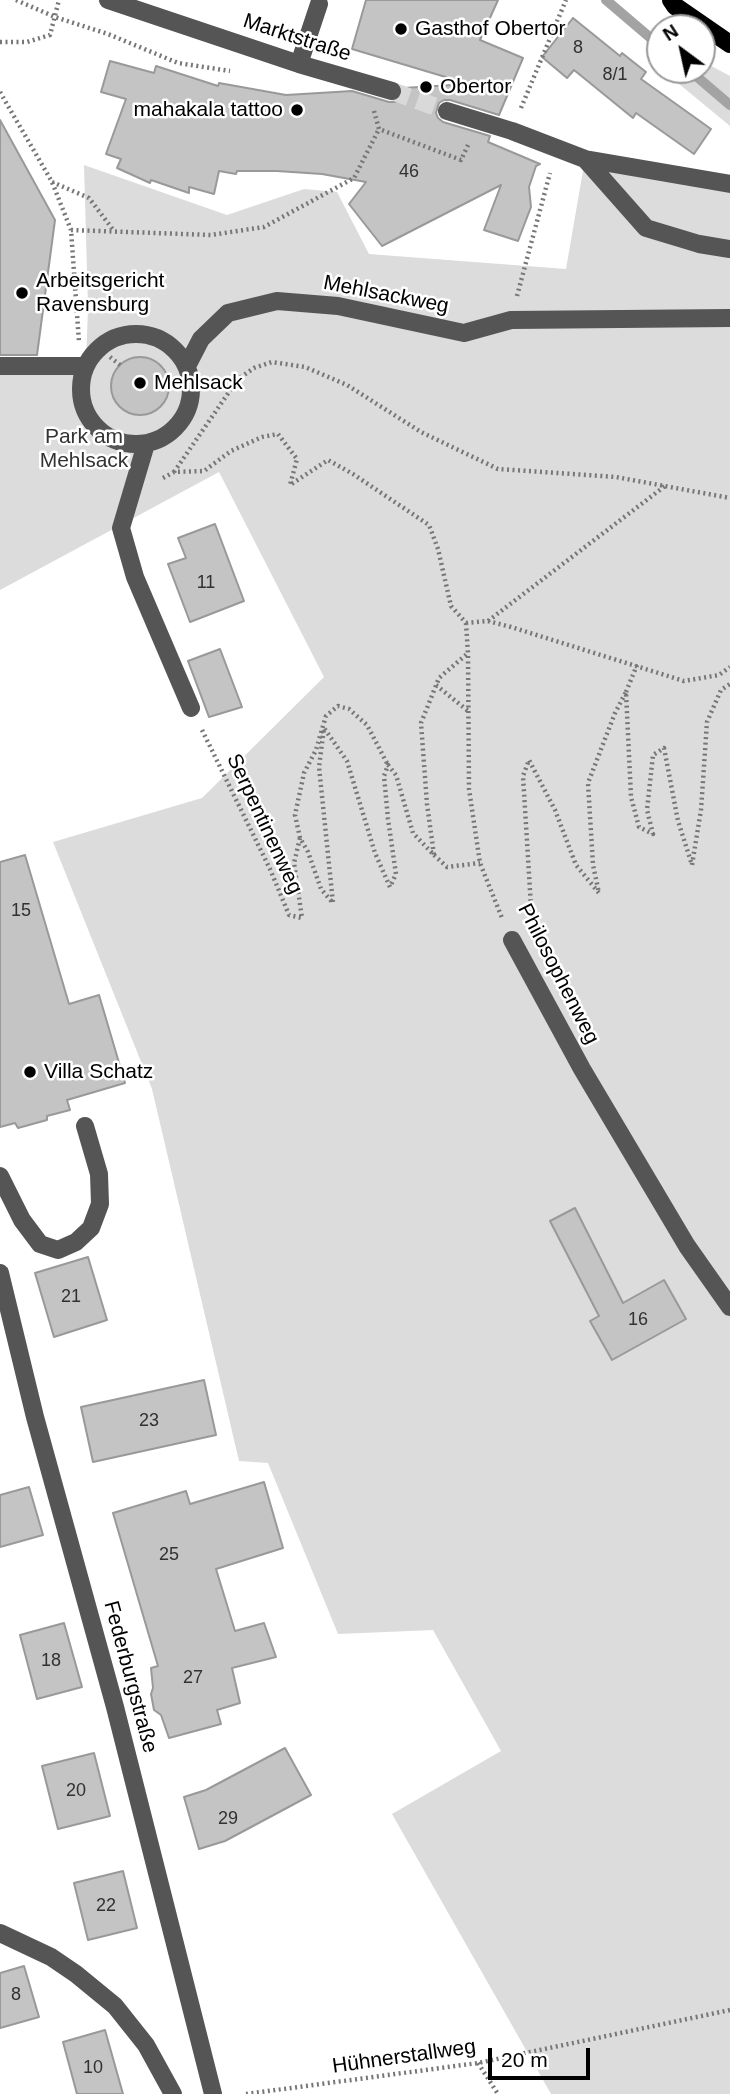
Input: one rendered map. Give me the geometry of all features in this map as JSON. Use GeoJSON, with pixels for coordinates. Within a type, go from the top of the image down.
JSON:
{"type":"FeatureCollection","features":[{"type":"Feature","properties":{"kind":"main road"},"geometry":{"type":"LineString","coordinates":[[671,0],[675,6],[730,44]]}},
{"type":"Feature","properties":{"kind":"street","name":"Marktstraße"},"geometry":{"type":"LineString","coordinates":[[108,0],[299,64],[392,91]]}},
{"type":"Feature","properties":{"kind":"street"},"geometry":{"type":"LineString","coordinates":[[299,64],[319,4]]}},
{"type":"Feature","properties":{"kind":"street"},"geometry":{"type":"LineString","coordinates":[[447,111],[512,131],[585,159],[730,184]]}},
{"type":"Feature","properties":{"kind":"street"},"geometry":{"type":"LineString","coordinates":[[585,159],[646,228],[699,244],[730,249]]}},
{"type":"Feature","properties":{"kind":"street","name":"Mehlsackweg"},"geometry":{"type":"LineString","coordinates":[[187,366],[201,339],[228,313],[278,301],[338,306],[464,333],[511,320],[730,318]]}},
{"type":"Feature","properties":{"kind":"street"},"geometry":{"type":"LineString","coordinates":[[0,366],[83,360],[114,338],[148,334],[177,351],[187,366],[191,399],[186,415],[176,429],[146,444],[116,441],[103,434],[92,423],[85,410],[81,395],[83,360]]}},
{"type":"Feature","properties":{"kind":"street"},"geometry":{"type":"LineString","coordinates":[[146,444],[121,528],[135,577],[191,708]]}},
{"type":"Feature","properties":{"kind":"street","name":"Philosophenweg"},"geometry":{"type":"LineString","coordinates":[[512,940],[596,1092],[687,1245],[730,1307]]}},
{"type":"Feature","properties":{"kind":"street"},"geometry":{"type":"LineString","coordinates":[[0,1176],[22,1220],[40,1244],[58,1250],[76,1241],[91,1228],[100,1204],[99,1174],[85,1126]]}},
{"type":"Feature","properties":{"kind":"street","name":"Federburgstraße"},"geometry":{"type":"LineString","coordinates":[[0,1273],[35,1417],[115,1707],[214,2094]]}},
{"type":"Feature","properties":{"kind":"street"},"geometry":{"type":"LineString","coordinates":[[0,1933],[51,1958],[76,1974],[115,2006],[146,2045],[173,2094]]}},
{"type":"Feature","properties":{"kind":"path"},"geometry":{"type":"LineString","coordinates":[[16,0],[55,17]]}},
{"type":"Feature","properties":{"kind":"path"},"geometry":{"type":"LineString","coordinates":[[0,42],[27,42],[50,35],[59,0]]}},
{"type":"Feature","properties":{"kind":"path"},"geometry":{"type":"LineString","coordinates":[[512,131],[566,0]]}},
{"type":"Feature","properties":{"kind":"path"},"geometry":{"type":"LineString","coordinates":[[0,92],[51,182],[71,230],[83,360]]}},
{"type":"Feature","properties":{"kind":"path"},"geometry":{"type":"LineString","coordinates":[[71,230],[211,235],[264,227],[354,178],[379,129]]}},
{"type":"Feature","properties":{"kind":"path"},"geometry":{"type":"LineString","coordinates":[[511,320],[557,148]]}},
{"type":"Feature","properties":{"kind":"path"},"geometry":{"type":"LineString","coordinates":[[51,182],[89,198],[115,232]]}},
{"type":"Feature","properties":{"kind":"path"},"geometry":{"type":"LineString","coordinates":[[730,498],[616,477],[498,469],[421,432],[347,385],[305,367],[272,362],[254,368],[238,379],[174,472],[204,471],[231,451],[262,437],[278,434],[298,459],[290,485],[328,460],[354,474],[429,525],[438,550],[451,606],[466,623],[488,621],[684,681],[719,675],[730,667]]}},
{"type":"Feature","properties":{"kind":"path"},"geometry":{"type":"LineString","coordinates":[[488,621],[666,486]]}},
{"type":"Feature","properties":{"kind":"path","name":"Philosophenweg"},"geometry":{"type":"LineString","coordinates":[[466,623],[469,789],[480,863],[512,940]]}},
{"type":"Feature","properties":{"kind":"path"},"geometry":{"type":"LineString","coordinates":[[434,855],[421,723],[439,678],[468,654]]}},
{"type":"Feature","properties":{"kind":"path"},"geometry":{"type":"LineString","coordinates":[[512,940],[532,926],[523,776],[530,760],[555,810],[576,865],[599,893],[593,865],[588,783],[637,665]]}},
{"type":"Feature","properties":{"kind":"path"},"geometry":{"type":"LineString","coordinates":[[626,692],[631,797],[639,827],[653,834],[647,810],[653,755],[664,748],[678,821],[692,865],[701,810],[707,722],[721,690],[730,684]]}},
{"type":"Feature","properties":{"kind":"path"},"geometry":{"type":"LineString","coordinates":[[436,685],[469,711]]}},
{"type":"Feature","properties":{"kind":"path"},"geometry":{"type":"LineString","coordinates":[[300,838],[296,815],[304,773],[316,750],[326,716],[338,706],[349,709],[366,725],[396,775],[413,833],[447,867],[480,863]]}},
{"type":"Feature","properties":{"kind":"path","name":"Serpentinenweg"},"geometry":{"type":"LineString","coordinates":[[191,708],[270,869],[289,915],[302,918],[294,863],[300,838]]}},
{"type":"Feature","properties":{"kind":"path"},"geometry":{"type":"LineString","coordinates":[[324,728],[347,761],[375,853],[390,887],[396,874],[384,776],[388,765]]}},
{"type":"Feature","properties":{"kind":"path","name":"Serpentinenweg"},"geometry":{"type":"LineString","coordinates":[[300,838],[308,852],[321,890],[333,903],[319,767],[324,728]]}},
{"type":"Feature","properties":{"kind":"path","name":"Hühnerstallweg"},"geometry":{"type":"LineString","coordinates":[[246,2094],[478,2063],[730,2010]]}},
{"type":"Feature","properties":{"kind":"path"},"geometry":{"type":"LineString","coordinates":[[478,2063],[498,2094]]}},
{"type":"Feature","properties":{"kind":"green space"},"geometry":{"type":"Polygon","coordinates":[[[716,68],[730,76],[730,126],[679,84],[716,84],[716,68]]]}},
{"type":"Feature","properties":{"kind":"green space","name":"Park am Mehlsack"},"geometry":{"type":"Polygon","coordinates":[[[585,159],[730,184],[730,2094],[551,2094],[392,1814],[501,1751],[433,1630],[338,1634],[268,1463],[239,1461],[152,1089],[53,842],[202,798],[324,677],[219,472],[0,590],[0,368],[86,365],[88,307],[84,165],[227,215],[304,189],[337,192],[369,254],[566,269],[585,159]]]}},
{"type":"Feature","properties":{"kind":"building"},"geometry":{"type":"Polygon","coordinates":[[[366,0],[498,0],[480,40],[523,58],[499,115],[450,100],[439,103],[436,113],[443,122],[490,136],[488,142],[540,164],[536,166],[529,187],[531,207],[518,241],[484,230],[501,185],[382,246],[349,204],[366,182],[322,174],[237,171],[236,174],[219,171],[214,194],[189,187],[189,193],[151,180],[150,183],[117,168],[121,159],[106,154],[126,99],[101,92],[110,61],[154,73],[156,66],[218,86],[219,83],[286,95],[352,91],[389,102],[400,99],[403,88],[469,84],[352,49],[366,0]]]}},
{"type":"Feature","properties":{"kind":"building"},"geometry":{"type":"Polygon","coordinates":[[[573,18],[620,56],[622,53],[646,72],[641,79],[646,84],[711,129],[694,154],[636,113],[633,118],[574,70],[567,78],[542,57],[573,18]]]}},
{"type":"Feature","properties":{"kind":"building","name":"Arbeitsgericht Ravensburg"},"geometry":{"type":"Polygon","coordinates":[[[0,120],[55,220],[37,355],[0,355],[0,120]]]}},
{"type":"Feature","properties":{"kind":"building","name":"Mehlsack"},"geometry":{"type":"Polygon","coordinates":[[[134,357],[146,357],[161,365],[169,380],[169,392],[161,407],[146,415],[134,415],[119,407],[111,392],[111,380],[119,365],[134,357]]]}},
{"type":"Feature","properties":{"kind":"building"},"geometry":{"type":"Polygon","coordinates":[[[215,524],[244,601],[190,622],[168,564],[186,558],[178,538],[215,524]]]}},
{"type":"Feature","properties":{"kind":"building"},"geometry":{"type":"Polygon","coordinates":[[[220,649],[242,707],[209,717],[188,661],[220,649]]]}},
{"type":"Feature","properties":{"kind":"building"},"geometry":{"type":"Polygon","coordinates":[[[25,855],[69,1004],[99,995],[125,1083],[67,1100],[70,1110],[47,1116],[47,1120],[18,1128],[15,1123],[0,1127],[0,862],[25,855]]]}},
{"type":"Feature","properties":{"kind":"building"},"geometry":{"type":"Polygon","coordinates":[[[575,1208],[623,1303],[664,1280],[686,1319],[612,1360],[590,1321],[599,1316],[550,1221],[575,1208]]]}},
{"type":"Feature","properties":{"kind":"building"},"geometry":{"type":"Polygon","coordinates":[[[88,1257],[107,1320],[54,1337],[35,1273],[88,1257]]]}},
{"type":"Feature","properties":{"kind":"building"},"geometry":{"type":"Polygon","coordinates":[[[204,1380],[216,1435],[93,1462],[81,1407],[204,1380]]]}},
{"type":"Feature","properties":{"kind":"building"},"geometry":{"type":"Polygon","coordinates":[[[264,1482],[283,1548],[216,1569],[235,1631],[264,1623],[276,1657],[232,1668],[240,1703],[217,1710],[221,1724],[169,1738],[161,1715],[154,1710],[151,1668],[158,1666],[113,1513],[186,1491],[190,1504],[264,1482]]]}},
{"type":"Feature","properties":{"kind":"building"},"geometry":{"type":"Polygon","coordinates":[[[29,1487],[43,1535],[0,1547],[0,1495],[29,1487]]]}},
{"type":"Feature","properties":{"kind":"building"},"geometry":{"type":"Polygon","coordinates":[[[64,1623],[82,1687],[37,1699],[20,1635],[64,1623]]]}},
{"type":"Feature","properties":{"kind":"building"},"geometry":{"type":"Polygon","coordinates":[[[285,1748],[311,1795],[225,1841],[199,1849],[184,1797],[206,1790],[285,1748]]]}},
{"type":"Feature","properties":{"kind":"building"},"geometry":{"type":"Polygon","coordinates":[[[94,1753],[110,1816],[58,1829],[42,1766],[94,1753]]]}},
{"type":"Feature","properties":{"kind":"building"},"geometry":{"type":"Polygon","coordinates":[[[123,1871],[137,1928],[88,1940],[74,1883],[123,1871]]]}},
{"type":"Feature","properties":{"kind":"building"},"geometry":{"type":"Polygon","coordinates":[[[24,1966],[39,2017],[0,2028],[0,1973],[24,1966]]]}},
{"type":"Feature","properties":{"kind":"building"},"geometry":{"type":"Polygon","coordinates":[[[105,2030],[123,2094],[77,2094],[63,2042],[105,2030]]]}},
{"type":"Feature","properties":{"kind":"waterway"},"geometry":{"type":"LineString","coordinates":[[606,0],[646,34]]}},
{"type":"Feature","properties":{"kind":"waterway"},"geometry":{"type":"LineString","coordinates":[[705,84],[730,105]]}},
{"type":"Feature","properties":{"kind":"tunnel"},"geometry":{"type":"LineString","coordinates":[[392,91],[447,111]]}},
{"type":"Feature","properties":{"kind":"place","name":"Gasthof Obertor"},"geometry":{"type":"Point","coordinates":[401,29]}},
{"type":"Feature","properties":{"kind":"place","name":"Obertor"},"geometry":{"type":"Point","coordinates":[426,87]}},
{"type":"Feature","properties":{"kind":"place","name":"mahakala tattoo"},"geometry":{"type":"Point","coordinates":[297,110]}},
{"type":"Feature","properties":{"kind":"place","name":"Arbeitsgericht Ravensburg"},"geometry":{"type":"Point","coordinates":[22,293]}},
{"type":"Feature","properties":{"kind":"place","name":"Mehlsack"},"geometry":{"type":"Point","coordinates":[140,383]}},
{"type":"Feature","properties":{"kind":"place","name":"Villa Schatz"},"geometry":{"type":"Point","coordinates":[30,1072]}}]}
